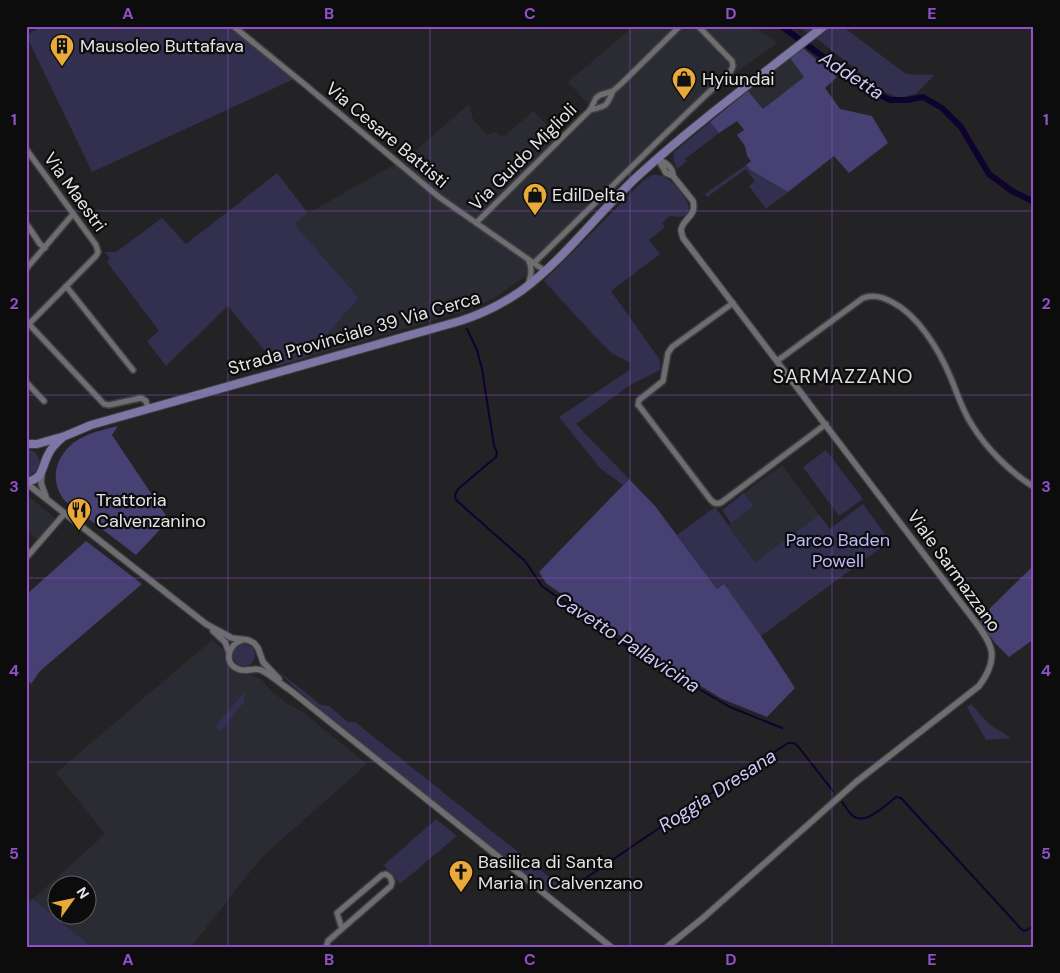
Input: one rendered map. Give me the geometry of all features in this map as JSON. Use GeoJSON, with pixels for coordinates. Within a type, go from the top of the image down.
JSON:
{"type":"FeatureCollection","features":[{"type":"Feature","properties":{"kind":"main road","name":"Strada Provinciale 39 Via Cerca"},"geometry":{"type":"LineString","coordinates":[[28,444],[37,444],[65,436],[91,425],[460,321],[492,308],[528,286],[639,175],[692,130],[824,26]]}},
{"type":"Feature","properties":{"kind":"main road","name":"Strada Provinciale 39 Via Cerca"},"geometry":{"type":"LineString","coordinates":[[26,482],[34,480],[43,468],[49,453],[58,441],[65,436]]}},
{"type":"Feature","properties":{"kind":"main road","name":"Strada Provinciale 39 Via Cerca"},"geometry":{"type":"LineString","coordinates":[[28,444],[40,450],[43,457],[43,468]]}},
{"type":"Feature","properties":{"kind":"street","name":"Via Cesare Battisti"},"geometry":{"type":"LineString","coordinates":[[233,26],[439,197],[545,270]]}},
{"type":"Feature","properties":{"kind":"street","name":"Via Guido Miglioli"},"geometry":{"type":"LineString","coordinates":[[590,110],[605,107],[613,91],[680,26]]}},
{"type":"Feature","properties":{"kind":"street"},"geometry":{"type":"LineString","coordinates":[[534,263],[731,71],[732,62],[698,26]]}},
{"type":"Feature","properties":{"kind":"street","name":"Via Guido Miglioli"},"geometry":{"type":"LineString","coordinates":[[476,223],[590,110],[596,98],[613,91]]}},
{"type":"Feature","properties":{"kind":"street","name":"Via Maestri"},"geometry":{"type":"LineString","coordinates":[[26,149],[96,245],[98,252],[96,256],[66,286]]}},
{"type":"Feature","properties":{"kind":"street","name":"Viale Sarmazzano"},"geometry":{"type":"LineString","coordinates":[[658,159],[667,164],[673,172],[673,176],[693,201],[692,214],[681,231],[683,238],[986,635],[992,652],[991,662],[985,678],[979,686],[856,782],[703,918],[667,947]]}},
{"type":"Feature","properties":{"kind":"street"},"geometry":{"type":"LineString","coordinates":[[26,269],[73,214]]}},
{"type":"Feature","properties":{"kind":"street"},"geometry":{"type":"LineString","coordinates":[[26,223],[40,244],[45,248]]}},
{"type":"Feature","properties":{"kind":"street"},"geometry":{"type":"LineString","coordinates":[[528,259],[532,273],[528,286]]}},
{"type":"Feature","properties":{"kind":"street"},"geometry":{"type":"LineString","coordinates":[[133,370],[66,286],[27,324],[106,405],[141,398],[146,401],[148,409]]}},
{"type":"Feature","properties":{"kind":"street"},"geometry":{"type":"LineString","coordinates":[[777,361],[862,298],[876,296],[892,302],[913,317],[935,348],[950,376],[964,411],[978,435],[1005,464],[1034,487]]}},
{"type":"Feature","properties":{"kind":"street"},"geometry":{"type":"LineString","coordinates":[[733,303],[672,347],[668,353],[663,381],[639,400],[638,403],[710,499],[718,504],[724,501],[826,424]]}},
{"type":"Feature","properties":{"kind":"street"},"geometry":{"type":"LineString","coordinates":[[26,382],[44,401]]}},
{"type":"Feature","properties":{"kind":"street"},"geometry":{"type":"LineString","coordinates":[[43,468],[42,485],[45,495],[49,500]]}},
{"type":"Feature","properties":{"kind":"street"},"geometry":{"type":"LineString","coordinates":[[26,482],[206,624],[225,642],[234,667],[242,670],[257,669],[290,690],[611,947]]}},
{"type":"Feature","properties":{"kind":"street"},"geometry":{"type":"LineString","coordinates":[[26,558],[65,513]]}},
{"type":"Feature","properties":{"kind":"street"},"geometry":{"type":"LineString","coordinates":[[206,624],[232,638],[248,640],[254,643],[258,647],[266,666],[290,690]]}},
{"type":"Feature","properties":{"kind":"street"},"geometry":{"type":"LineString","coordinates":[[229,652],[234,644],[242,640]]}},
{"type":"Feature","properties":{"kind":"street"},"geometry":{"type":"LineString","coordinates":[[250,669],[258,663],[260,653]]}},
{"type":"Feature","properties":{"kind":"street"},"geometry":{"type":"LineString","coordinates":[[326,947],[328,941],[342,929],[390,886],[392,882],[390,877],[386,874],[382,875],[337,913],[342,929]]}},
{"type":"Feature","properties":{"kind":"shaded area"},"geometry":{"type":"Polygon","coordinates":[[[634,26],[753,26],[778,43],[741,69],[693,113],[526,276],[493,299],[461,312],[306,358],[359,298],[293,224],[308,213],[408,157],[469,104],[473,119],[487,135],[495,132],[501,136],[507,134],[533,111],[559,137],[590,106],[568,82],[634,26]]]}},
{"type":"Feature","properties":{"kind":"shaded area"},"geometry":{"type":"Polygon","coordinates":[[[803,48],[837,77],[825,88],[840,109],[872,116],[888,143],[849,173],[834,156],[788,192],[750,170],[746,165],[751,161],[747,156],[745,146],[737,135],[744,130],[737,121],[719,133],[710,122],[748,91],[763,109],[804,77],[790,58],[803,48]]]}},
{"type":"Feature","properties":{"kind":"shaded area"},"geometry":{"type":"Polygon","coordinates":[[[790,58],[804,77],[763,109],[748,91],[790,58]]]}},
{"type":"Feature","properties":{"kind":"shaded area"},"geometry":{"type":"Polygon","coordinates":[[[118,426],[112,435],[169,520],[136,555],[65,501],[57,484],[57,466],[66,450],[81,438],[118,426]]]}},
{"type":"Feature","properties":{"kind":"shaded area"},"geometry":{"type":"Polygon","coordinates":[[[782,465],[819,515],[755,562],[728,525],[754,506],[744,493],[782,465]]]}},
{"type":"Feature","properties":{"kind":"shaded area"},"geometry":{"type":"Polygon","coordinates":[[[629,479],[655,506],[717,589],[724,584],[795,688],[767,717],[722,699],[632,644],[546,583],[539,572],[629,479]]]}},
{"type":"Feature","properties":{"kind":"shaded area"},"geometry":{"type":"Polygon","coordinates":[[[26,494],[56,519],[38,541],[26,531],[26,494]]]}},
{"type":"Feature","properties":{"kind":"shaded area"},"geometry":{"type":"Polygon","coordinates":[[[86,541],[142,584],[40,671],[31,684],[26,678],[26,595],[86,541]]]}},
{"type":"Feature","properties":{"kind":"shaded area"},"geometry":{"type":"Polygon","coordinates":[[[1034,565],[1034,639],[1009,657],[995,643],[978,620],[1034,565]]]}},
{"type":"Feature","properties":{"kind":"shaded area"},"geometry":{"type":"Polygon","coordinates":[[[212,640],[226,652],[227,662],[231,668],[239,674],[261,679],[270,690],[286,703],[304,713],[367,764],[262,857],[194,943],[195,947],[92,947],[66,926],[98,926],[98,876],[58,876],[105,834],[56,773],[212,640]]]}},
{"type":"Feature","properties":{"kind":"shaded area"},"geometry":{"type":"Polygon","coordinates":[[[48,885],[48,911],[33,899],[48,885]]]}},
{"type":"Feature","properties":{"kind":"green space"},"geometry":{"type":"Polygon","coordinates":[[[43,26],[228,26],[294,79],[92,172],[26,35],[43,26]]]}},
{"type":"Feature","properties":{"kind":"green space"},"geometry":{"type":"Polygon","coordinates":[[[797,26],[842,26],[906,74],[934,75],[916,94],[899,98],[884,92],[820,41],[797,26]]]}},
{"type":"Feature","properties":{"kind":"green space"},"geometry":{"type":"Polygon","coordinates":[[[710,122],[719,133],[685,159],[687,161],[677,169],[673,159],[674,152],[710,122]]]}},
{"type":"Feature","properties":{"kind":"green space"},"geometry":{"type":"Polygon","coordinates":[[[746,165],[750,170],[788,192],[766,209],[749,186],[755,181],[746,169],[707,197],[705,194],[746,165]]]}},
{"type":"Feature","properties":{"kind":"green space"},"geometry":{"type":"Polygon","coordinates":[[[277,173],[308,213],[294,224],[359,298],[306,358],[277,366],[228,306],[166,366],[147,341],[159,331],[107,262],[110,259],[105,252],[116,252],[162,218],[186,244],[277,173]]]}},
{"type":"Feature","properties":{"kind":"green space"},"geometry":{"type":"Polygon","coordinates":[[[652,175],[668,179],[687,201],[689,210],[685,215],[679,217],[670,216],[662,223],[665,227],[649,240],[660,254],[611,291],[660,360],[660,370],[630,385],[576,424],[629,479],[623,485],[600,468],[559,417],[631,369],[629,362],[613,354],[602,344],[544,281],[644,180],[652,175]]]}},
{"type":"Feature","properties":{"kind":"green space"},"geometry":{"type":"Polygon","coordinates":[[[26,448],[36,454],[40,462],[36,471],[26,477],[26,448]]]}},
{"type":"Feature","properties":{"kind":"green space"},"geometry":{"type":"Polygon","coordinates":[[[826,450],[863,499],[839,516],[803,467],[826,450]]]}},
{"type":"Feature","properties":{"kind":"green space"},"geometry":{"type":"Polygon","coordinates":[[[744,493],[754,506],[731,523],[722,510],[744,493]]]}},
{"type":"Feature","properties":{"kind":"green space","name":"Parco Baden Powell"},"geometry":{"type":"Polygon","coordinates":[[[863,504],[890,541],[761,636],[724,585],[717,589],[677,535],[715,507],[755,562],[819,515],[830,529],[863,504]]]}},
{"type":"Feature","properties":{"kind":"green space"},"geometry":{"type":"Polygon","coordinates":[[[244,644],[252,647],[255,655],[252,663],[244,666],[236,663],[233,655],[236,647],[244,644]]]}},
{"type":"Feature","properties":{"kind":"green space"},"geometry":{"type":"Polygon","coordinates":[[[276,669],[321,705],[329,706],[348,722],[355,722],[558,884],[546,891],[359,743],[295,688],[276,669]]]}},
{"type":"Feature","properties":{"kind":"green space"},"geometry":{"type":"Polygon","coordinates":[[[243,693],[245,693],[244,702],[220,731],[216,726],[243,693]]]}},
{"type":"Feature","properties":{"kind":"green space"},"geometry":{"type":"Polygon","coordinates":[[[971,704],[992,726],[1011,738],[986,740],[967,707],[971,704]]]}},
{"type":"Feature","properties":{"kind":"green space"},"geometry":{"type":"Polygon","coordinates":[[[436,819],[457,836],[400,884],[384,865],[436,819]]]}},
{"type":"Feature","properties":{"kind":"green space"},"geometry":{"type":"Polygon","coordinates":[[[33,899],[48,911],[48,926],[66,926],[92,947],[26,947],[26,903],[33,899]]]}},
{"type":"Feature","properties":{"kind":"waterway","name":"Addetta"},"geometry":{"type":"LineString","coordinates":[[781,26],[866,88],[890,100],[907,100],[923,97],[942,108],[961,127],[989,174],[1012,191],[1034,202]]}},
{"type":"Feature","properties":{"kind":"waterway","name":"Cavetto Pallavicina"},"geometry":{"type":"LineString","coordinates":[[467,329],[477,350],[482,369],[494,446],[497,452],[496,457],[458,489],[455,495],[456,500],[525,561],[542,586],[630,649],[730,707],[782,728]]}},
{"type":"Feature","properties":{"kind":"waterway","name":"Roggia Dresana"},"geometry":{"type":"LineString","coordinates":[[565,891],[788,743],[797,745],[833,791]]}},
{"type":"Feature","properties":{"kind":"waterway","name":"Roggia Dresana"},"geometry":{"type":"LineString","coordinates":[[842,802],[852,815],[857,818],[863,818],[875,814],[896,797],[901,798],[1021,929],[1025,931],[1034,925]]}},
{"type":"Feature","properties":{"kind":"place","name":"Mausoleo Buttafava"},"geometry":{"type":"Point","coordinates":[62,67]}},
{"type":"Feature","properties":{"kind":"place","name":"Hyiundai"},"geometry":{"type":"Point","coordinates":[684,100]}},
{"type":"Feature","properties":{"kind":"place","name":"EdilDelta"},"geometry":{"type":"Point","coordinates":[535,216]}},
{"type":"Feature","properties":{"kind":"place","name":"Trattoria Calvenzanino"},"geometry":{"type":"Point","coordinates":[79,531]}},
{"type":"Feature","properties":{"kind":"place","name":"Basilica di Santa Maria in Calvenzano"},"geometry":{"type":"Point","coordinates":[461,893]}},
{"type":"Feature","properties":{"kind":"district","name":"SARMAZZANO"},"geometry":{"type":"Point","coordinates":[843,376]}}]}
